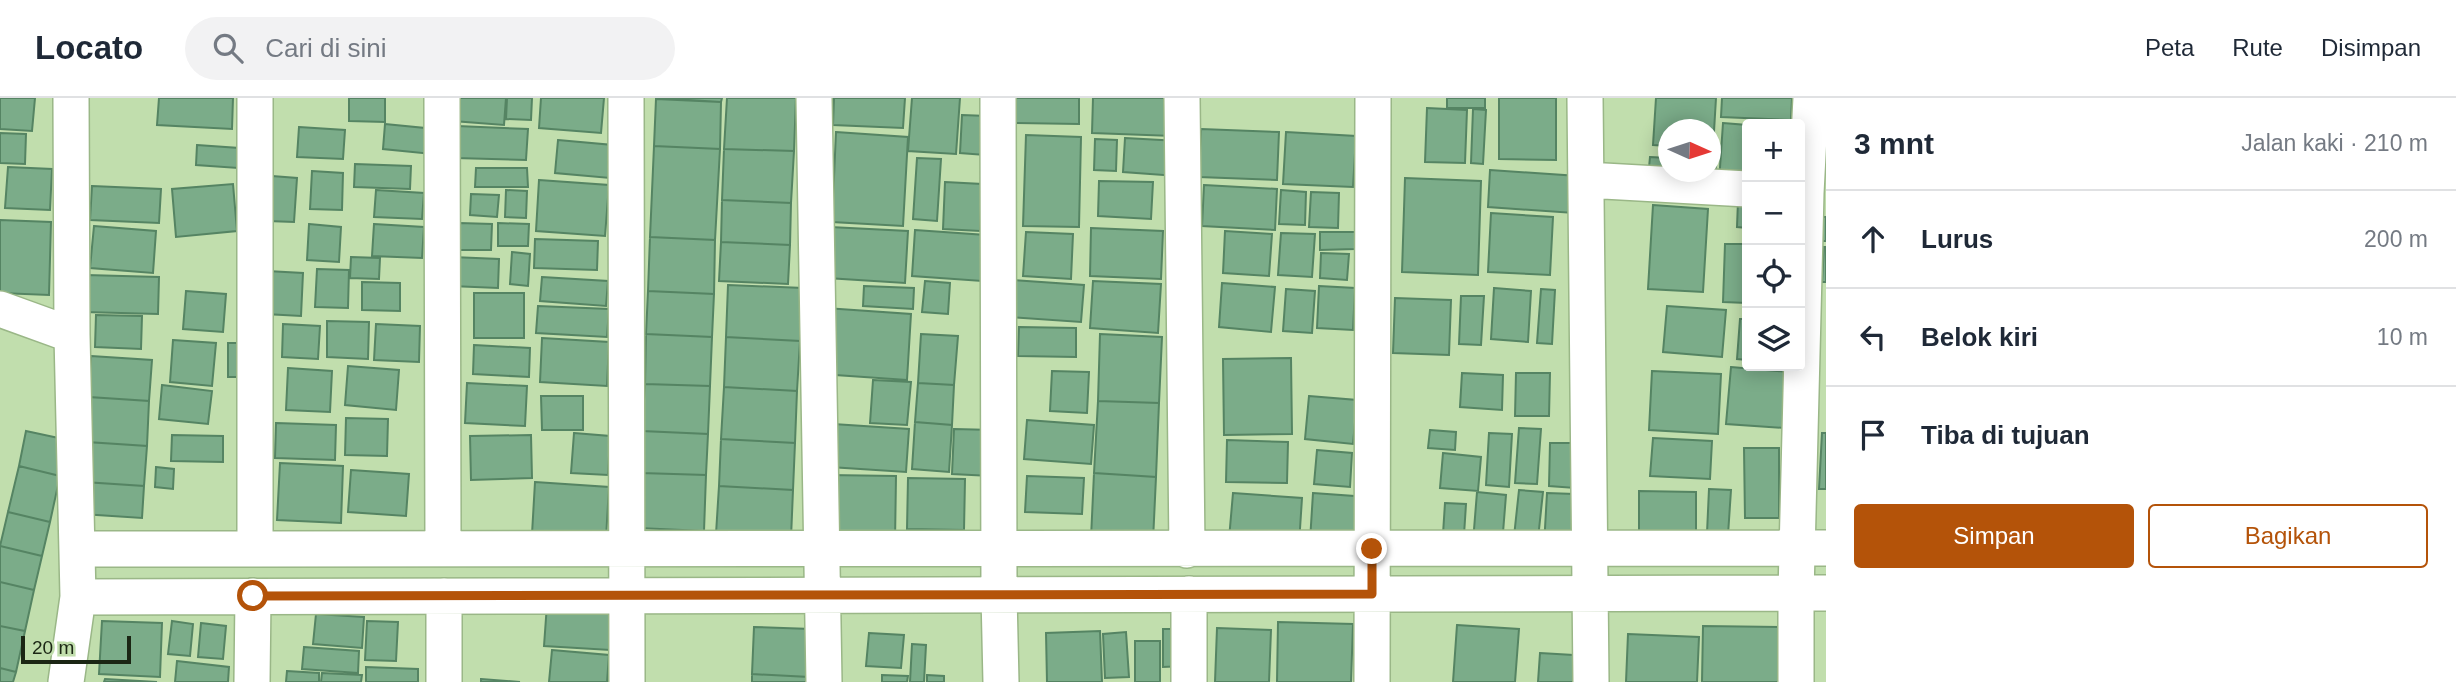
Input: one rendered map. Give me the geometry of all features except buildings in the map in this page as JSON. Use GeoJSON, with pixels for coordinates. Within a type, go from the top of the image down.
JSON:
{"type":"FeatureCollection","features":[{"type":"Feature","properties":{"kind":"street"},"geometry":{"type":"LineString","coordinates":[[66,682],[79,597],[72,335],[71,98]]}},
{"type":"Feature","properties":{"kind":"street"},"geometry":{"type":"LineString","coordinates":[[255,98],[255,549]]}},
{"type":"Feature","properties":{"kind":"street"},"geometry":{"type":"LineString","coordinates":[[442,98],[443,549]]}},
{"type":"Feature","properties":{"kind":"street"},"geometry":{"type":"LineString","coordinates":[[626,98],[627,682]]}},
{"type":"Feature","properties":{"kind":"street"},"geometry":{"type":"LineString","coordinates":[[814,98],[824,682]]}},
{"type":"Feature","properties":{"kind":"street"},"geometry":{"type":"LineString","coordinates":[[998,98],[1001,682]]}},
{"type":"Feature","properties":{"kind":"street"},"geometry":{"type":"LineString","coordinates":[[1182,98],[1187,550]]}},
{"type":"Feature","properties":{"kind":"street"},"geometry":{"type":"LineString","coordinates":[[1372,682],[1373,98]]}},
{"type":"Feature","properties":{"kind":"street"},"geometry":{"type":"LineString","coordinates":[[1585,98],[1591,682]]}},
{"type":"Feature","properties":{"kind":"street"},"geometry":{"type":"LineString","coordinates":[[1805,182],[1816,114]]}},
{"type":"Feature","properties":{"kind":"street"},"geometry":{"type":"LineString","coordinates":[[1586,180],[1742,189]]}},
{"type":"Feature","properties":{"kind":"street"},"geometry":{"type":"LineString","coordinates":[[1796,682],[1811,593],[1812,548],[1815,326],[1805,215]]}},
{"type":"Feature","properties":{"kind":"street"},"geometry":{"type":"LineString","coordinates":[[0,309],[72,335]]}},
{"type":"Feature","properties":{"kind":"street"},"geometry":{"type":"LineString","coordinates":[[77,550],[1812,548]]}},
{"type":"Feature","properties":{"kind":"street"},"geometry":{"type":"LineString","coordinates":[[79,597],[1811,593]]}},
{"type":"Feature","properties":{"kind":"street"},"geometry":{"type":"LineString","coordinates":[[1189,594],[1189,682]]}},
{"type":"Feature","properties":{"kind":"street"},"geometry":{"type":"LineString","coordinates":[[252,682],[253,596]]}},
{"type":"Feature","properties":{"kind":"street"},"geometry":{"type":"LineString","coordinates":[[444,596],[444,682]]}},
{"type":"Feature","properties":{"kind":"route"},"geometry":{"type":"LineString","coordinates":[[253,596],[1372,594],[1372,549]]}}]}
